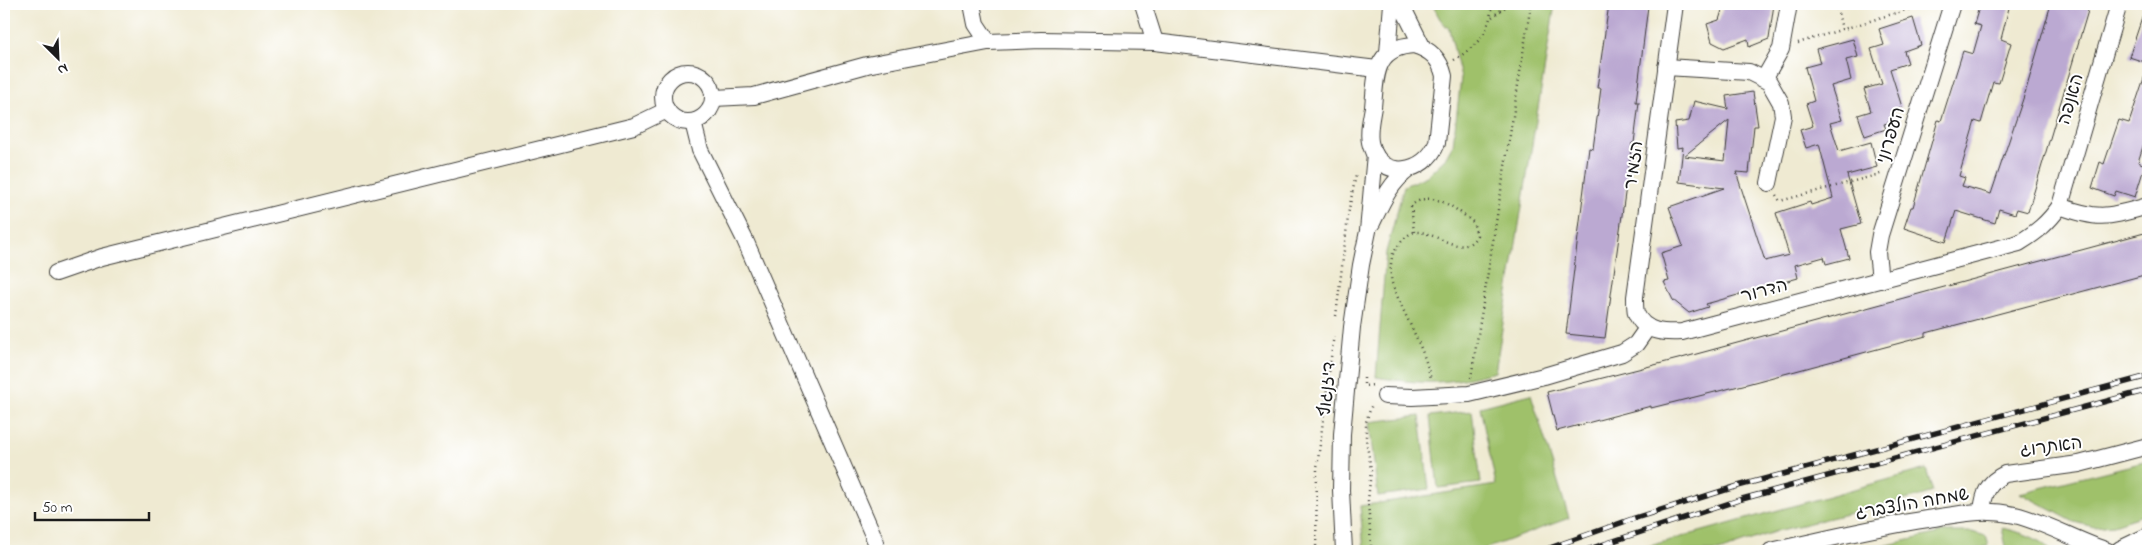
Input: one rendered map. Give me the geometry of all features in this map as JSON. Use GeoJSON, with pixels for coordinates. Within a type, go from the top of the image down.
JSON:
{"type":"FeatureCollection","features":[{"type":"Feature","properties":{"kind":"main road"},"geometry":{"type":"LineString","coordinates":[[2121,551],[2148,538]]}},
{"type":"Feature","properties":{"kind":"street"},"geometry":{"type":"LineString","coordinates":[[972,4],[976,24],[988,42]]}},
{"type":"Feature","properties":{"kind":"street"},"geometry":{"type":"LineString","coordinates":[[1143,4],[1155,42]]}},
{"type":"Feature","properties":{"kind":"street"},"geometry":{"type":"LineString","coordinates":[[1388,53],[1404,46],[1423,48],[1431,52],[1442,67],[1444,76],[1437,143],[1427,160],[1409,169],[1389,167],[1374,154],[1370,144],[1377,69],[1388,53],[1392,4]]}},
{"type":"Feature","properties":{"kind":"street"},"geometry":{"type":"LineString","coordinates":[[1401,4],[1423,48]]}},
{"type":"Feature","properties":{"kind":"street","name":"הזמיר"},"geometry":{"type":"LineString","coordinates":[[1648,327],[1636,314],[1635,296],[1675,4]]}},
{"type":"Feature","properties":{"kind":"street"},"geometry":{"type":"LineString","coordinates":[[1764,80],[1782,48],[1788,4]]}},
{"type":"Feature","properties":{"kind":"street","name":"העפרוני"},"geometry":{"type":"LineString","coordinates":[[1880,280],[1877,252],[1880,235],[1952,4]]}},
{"type":"Feature","properties":{"kind":"street","name":"האנפה"},"geometry":{"type":"LineString","coordinates":[[2060,206],[2119,4]]}},
{"type":"Feature","properties":{"kind":"street"},"geometry":{"type":"LineString","coordinates":[[714,98],[754,96],[868,65],[988,42],[1041,40],[1155,42],[1377,69]]}},
{"type":"Feature","properties":{"kind":"street"},"geometry":{"type":"LineString","coordinates":[[1666,67],[1749,72],[1769,82],[1775,90],[1780,103],[1782,116],[1768,183]]}},
{"type":"Feature","properties":{"kind":"street"},"geometry":{"type":"LineString","coordinates":[[686,71],[700,74],[706,78],[714,98],[708,112],[703,117],[693,122],[676,119],[664,104],[664,89],[672,77],[686,71]]}},
{"type":"Feature","properties":{"kind":"street"},"geometry":{"type":"LineString","coordinates":[[56,273],[102,257],[634,126],[667,110]]}},
{"type":"Feature","properties":{"kind":"street"},"geometry":{"type":"LineString","coordinates":[[693,122],[700,150],[745,240],[876,542]]}},
{"type":"Feature","properties":{"kind":"street","name":"דיזנגוף"},"geometry":{"type":"LineString","coordinates":[[1344,551],[1341,490],[1342,434],[1360,265],[1368,232],[1374,154]]}},
{"type":"Feature","properties":{"kind":"street","name":"דיזנגוף"},"geometry":{"type":"LineString","coordinates":[[1368,232],[1389,189],[1398,177],[1409,169]]}},
{"type":"Feature","properties":{"kind":"street"},"geometry":{"type":"LineString","coordinates":[[2060,206],[2096,217],[2111,216],[2148,206]]}},
{"type":"Feature","properties":{"kind":"street","name":"הדרור"},"geometry":{"type":"LineString","coordinates":[[1648,327],[1665,333],[1682,332],[2019,243],[2039,231],[2050,221],[2060,206]]}},
{"type":"Feature","properties":{"kind":"street"},"geometry":{"type":"LineString","coordinates":[[1385,396],[1434,397],[1469,394],[1544,376],[1622,353],[1636,344],[1648,327]]}},
{"type":"Feature","properties":{"kind":"street","name":"האתרוג"},"geometry":{"type":"LineString","coordinates":[[1982,511],[1986,489],[1996,478],[2005,474],[2079,464],[2148,446]]}},
{"type":"Feature","properties":{"kind":"street","name":"שמחה הולצברג"},"geometry":{"type":"LineString","coordinates":[[1771,551],[1894,524],[1982,511],[2015,515],[2108,551]]}},
{"type":"Feature","properties":{"kind":"street","name":"שמחה הולצברג"},"geometry":{"type":"LineString","coordinates":[[2057,532],[2074,551]]}},
{"type":"Feature","properties":{"kind":"path"},"geometry":{"type":"LineString","coordinates":[[1491,4],[1492,17]]}},
{"type":"Feature","properties":{"kind":"path"},"geometry":{"type":"LineString","coordinates":[[1442,67],[1471,50],[1486,30],[1492,17],[1509,4]]}},
{"type":"Feature","properties":{"kind":"path"},"geometry":{"type":"LineString","coordinates":[[1469,394],[1531,4]]}},
{"type":"Feature","properties":{"kind":"path"},"geometry":{"type":"LineString","coordinates":[[1836,4],[1842,30]]}},
{"type":"Feature","properties":{"kind":"path"},"geometry":{"type":"LineString","coordinates":[[1900,4],[1902,11]]}},
{"type":"Feature","properties":{"kind":"path"},"geometry":{"type":"LineString","coordinates":[[1782,48],[1925,4]]}},
{"type":"Feature","properties":{"kind":"path"},"geometry":{"type":"LineString","coordinates":[[1768,183],[1780,201],[1900,168]]}},
{"type":"Feature","properties":{"kind":"path"},"geometry":{"type":"LineString","coordinates":[[1414,232],[1411,206],[1419,199],[1434,198],[1474,222],[1477,235],[1474,242],[1456,246],[1430,234],[1414,232],[1404,238],[1393,253],[1391,281],[1419,346],[1430,378],[1434,397]]}},
{"type":"Feature","properties":{"kind":"path"},"geometry":{"type":"LineString","coordinates":[[1364,377],[1364,386],[1386,384],[1385,396],[1372,402],[1366,422],[1366,439],[1371,470],[1368,501],[1371,546]]}},
{"type":"Feature","properties":{"kind":"green space"},"geometry":{"type":"Polygon","coordinates":[[[1432,4],[1555,4],[1495,372],[1450,381],[1422,382],[1376,377],[1386,252],[1404,186],[1427,176],[1445,159],[1453,145],[1461,78],[1449,29],[1440,19],[1432,4]]]}},
{"type":"Feature","properties":{"kind":"green space"},"geometry":{"type":"Polygon","coordinates":[[[1531,394],[1569,518],[1479,551],[1364,551],[1360,506],[1496,485],[1480,407],[1531,394]]]}},
{"type":"Feature","properties":{"kind":"green space"},"geometry":{"type":"Polygon","coordinates":[[[1472,411],[1481,483],[1438,488],[1430,416],[1472,411]]]}},
{"type":"Feature","properties":{"kind":"green space"},"geometry":{"type":"Polygon","coordinates":[[[1420,416],[1429,489],[1378,496],[1369,422],[1420,416]]]}},
{"type":"Feature","properties":{"kind":"green space"},"geometry":{"type":"Polygon","coordinates":[[[2148,461],[2148,511],[2143,515],[2113,525],[2094,527],[2074,522],[2020,493],[2148,461]]]}},
{"type":"Feature","properties":{"kind":"green space"},"geometry":{"type":"Polygon","coordinates":[[[1926,469],[1933,492],[1917,497],[1777,531],[1719,551],[1631,551],[1926,469]]]}},
{"type":"Feature","properties":{"kind":"green space"},"geometry":{"type":"Polygon","coordinates":[[[2002,528],[2034,538],[2051,551],[2007,551],[2002,528]]]}},
{"type":"Feature","properties":{"kind":"green space"},"geometry":{"type":"Polygon","coordinates":[[[1943,532],[1972,532],[1986,536],[1989,546],[1968,551],[1862,551],[1943,532]]]}},
{"type":"Feature","properties":{"kind":"building"},"geometry":{"type":"Polygon","coordinates":[[[1609,4],[1648,6],[1636,102],[1639,102],[1634,143],[1632,143],[1605,338],[1566,334],[1589,148],[1593,149],[1601,88],[1597,88],[1609,4]]]}},
{"type":"Feature","properties":{"kind":"building"},"geometry":{"type":"Polygon","coordinates":[[[1724,4],[1774,4],[1769,39],[1749,47],[1748,39],[1724,48],[1712,42],[1707,24],[1719,20],[1724,4]]]}},
{"type":"Feature","properties":{"kind":"building"},"geometry":{"type":"Polygon","coordinates":[[[1980,4],[2010,4],[2001,39],[2011,43],[1999,83],[1993,82],[1981,123],[1975,121],[1959,176],[1965,178],[1962,186],[1991,194],[2026,90],[2051,4],[2090,4],[2028,212],[2017,209],[2015,214],[1999,209],[1995,223],[1956,211],[1946,242],[1904,228],[1911,207],[1913,207],[1938,120],[1941,121],[1963,51],[1973,54],[1981,26],[1974,24],[1980,4]]]}},
{"type":"Feature","properties":{"kind":"building"},"geometry":{"type":"Polygon","coordinates":[[[2146,6],[2148,6],[2148,63],[2129,57],[2146,6]]]}},
{"type":"Feature","properties":{"kind":"building"},"geometry":{"type":"Polygon","coordinates":[[[1913,18],[1921,45],[1904,51],[1908,63],[1890,69],[1902,107],[1891,110],[1894,121],[1884,124],[1886,129],[1865,136],[1858,115],[1871,111],[1864,89],[1882,84],[1871,49],[1884,45],[1879,29],[1913,18]]]}},
{"type":"Feature","properties":{"kind":"building"},"geometry":{"type":"Polygon","coordinates":[[[1853,39],[1858,57],[1846,60],[1851,80],[1831,86],[1842,120],[1830,123],[1839,151],[1871,142],[1877,167],[1847,175],[1861,224],[1841,229],[1849,258],[1826,264],[1824,257],[1795,265],[1798,278],[1706,304],[1708,307],[1689,313],[1673,300],[1664,282],[1669,281],[1661,253],[1683,246],[1669,207],[1724,188],[1679,182],[1683,147],[1677,148],[1675,123],[1689,121],[1694,101],[1728,109],[1726,96],[1753,92],[1758,126],[1754,126],[1749,173],[1736,172],[1765,261],[1789,255],[1776,213],[1810,202],[1811,205],[1833,198],[1819,144],[1806,148],[1800,130],[1813,126],[1806,104],[1814,101],[1805,67],[1820,63],[1816,49],[1853,39]],[[1729,120],[1684,156],[1725,161],[1729,120]]]}},
{"type":"Feature","properties":{"kind":"building"},"geometry":{"type":"Polygon","coordinates":[[[2146,72],[2148,72],[2148,131],[2138,162],[2145,165],[2135,197],[2116,191],[2114,196],[2092,188],[2100,162],[2104,164],[2119,120],[2129,123],[2146,72]]]}},
{"type":"Feature","properties":{"kind":"building"},"geometry":{"type":"Polygon","coordinates":[[[2148,232],[2148,274],[1926,333],[1926,336],[1747,384],[1651,408],[1651,406],[1557,431],[1547,392],[1678,359],[2148,232]]]}},
{"type":"Feature","properties":{"kind":"railway"},"geometry":{"type":"LineString","coordinates":[[1541,551],[1632,519],[1738,486],[2148,376]]}},
{"type":"Feature","properties":{"kind":"railway"},"geometry":{"type":"LineString","coordinates":[[1583,551],[1742,499],[2148,390]]}}]}
